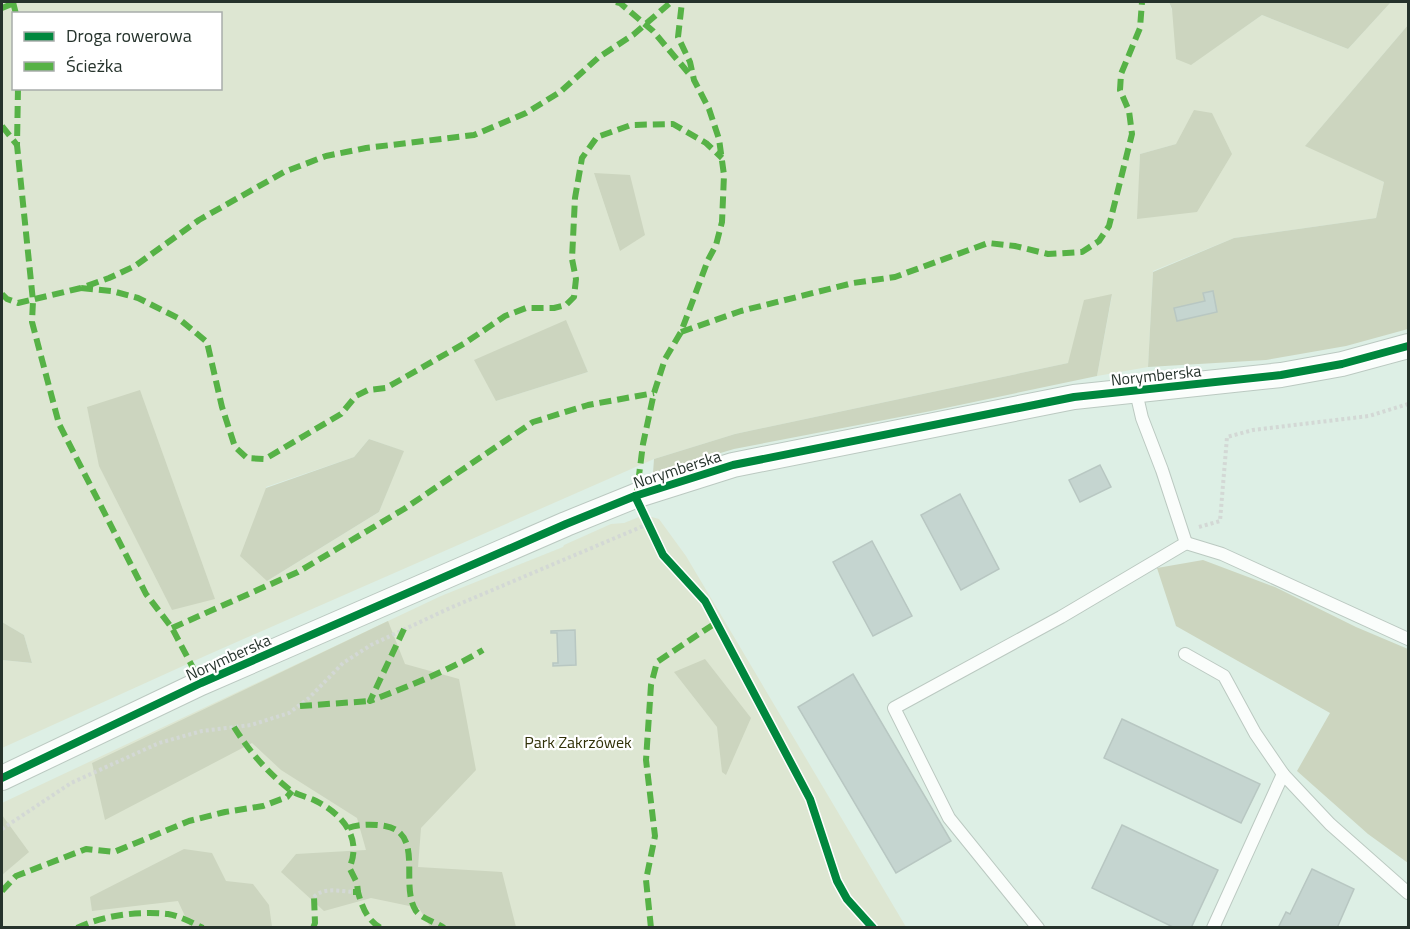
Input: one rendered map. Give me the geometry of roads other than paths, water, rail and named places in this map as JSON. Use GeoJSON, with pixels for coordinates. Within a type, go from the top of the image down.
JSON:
{"type":"FeatureCollection","features":[{"type":"Feature","properties":{"kind":"street","name":"Norymberska"},"geometry":{"type":"LineString","coordinates":[[2,778],[201,683],[555,529],[635,496],[733,465],[1074,397],[1281,375],[1342,364],[1408,346]]}},
{"type":"Feature","properties":{"kind":"lane"},"geometry":{"type":"LineString","coordinates":[[1136,392],[1142,418],[1184,538],[1408,639]]}},
{"type":"Feature","properties":{"kind":"lane"},"geometry":{"type":"LineString","coordinates":[[1038,927],[949,818],[894,708],[1061,617],[1184,538]]}},
{"type":"Feature","properties":{"kind":"lane"},"geometry":{"type":"LineString","coordinates":[[1185,654],[1224,676],[1255,733],[1283,774],[1330,824],[1408,893]]}},
{"type":"Feature","properties":{"kind":"lane"},"geometry":{"type":"LineString","coordinates":[[1214,927],[1283,774]]}},
{"type":"Feature","properties":{"kind":"park label","name":"Park Zakrzówek"},"geometry":{"type":"Point","coordinates":[578,742]}}]}
